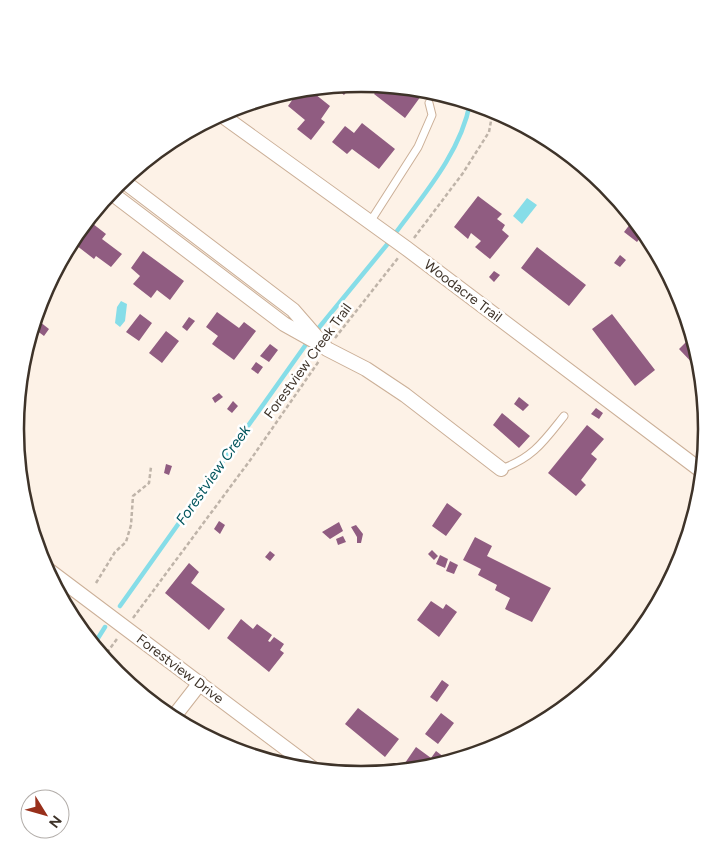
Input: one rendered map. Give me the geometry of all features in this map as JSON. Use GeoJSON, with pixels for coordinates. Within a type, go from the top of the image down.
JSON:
{"type":"FeatureCollection","features":[{"type":"Feature","properties":{"kind":"street","name":"Woodacre Trail"},"geometry":{"type":"LineString","coordinates":[[228,120],[406,248],[696,467]]}},
{"type":"Feature","properties":{"kind":"street"},"geometry":{"type":"LineString","coordinates":[[129,185],[293,310],[327,348]]}},
{"type":"Feature","properties":{"kind":"street"},"geometry":{"type":"LineString","coordinates":[[117,197],[284,324],[366,369],[405,395],[501,470]]}},
{"type":"Feature","properties":{"kind":"street","name":"Forestview Drive"},"geometry":{"type":"LineString","coordinates":[[58,576],[304,762]]}},
{"type":"Feature","properties":{"kind":"street"},"geometry":{"type":"LineString","coordinates":[[177,712],[200,683]]}},
{"type":"Feature","properties":{"kind":"lane"},"geometry":{"type":"LineString","coordinates":[[370,222],[418,147],[432,115],[429,103]]}},
{"type":"Feature","properties":{"kind":"lane"},"geometry":{"type":"LineString","coordinates":[[501,470],[519,463],[538,449],[564,416]]}},
{"type":"Feature","properties":{"kind":"path","name":"Forestview Creek Trail"},"geometry":{"type":"LineString","coordinates":[[131,621],[251,459],[327,348],[463,173],[489,132],[491,119]]}},
{"type":"Feature","properties":{"kind":"path"},"geometry":{"type":"LineString","coordinates":[[96,583],[115,552],[126,542],[131,524],[132,496],[149,483],[151,467]]}},
{"type":"Feature","properties":{"kind":"path"},"geometry":{"type":"LineString","coordinates":[[107,652],[121,635]]}},
{"type":"Feature","properties":{"kind":"water"},"geometry":{"type":"Polygon","coordinates":[[[527,198],[537,205],[522,224],[513,216],[527,198]]]}},
{"type":"Feature","properties":{"kind":"water"},"geometry":{"type":"Polygon","coordinates":[[[121,301],[127,304],[125,321],[120,327],[115,323],[117,307],[121,301]]]}},
{"type":"Feature","properties":{"kind":"building"},"geometry":{"type":"Polygon","coordinates":[[[383,93],[420,98],[405,118],[374,94],[383,93]]]}},
{"type":"Feature","properties":{"kind":"building"},"geometry":{"type":"Polygon","coordinates":[[[316,95],[330,106],[321,119],[325,122],[311,140],[297,129],[305,120],[288,106],[293,100],[316,95]]]}},
{"type":"Feature","properties":{"kind":"building"},"geometry":{"type":"Polygon","coordinates":[[[362,123],[395,149],[379,169],[352,149],[347,154],[332,142],[345,126],[354,133],[362,123]]]}},
{"type":"Feature","properties":{"kind":"building"},"geometry":{"type":"Polygon","coordinates":[[[478,196],[502,214],[497,219],[505,225],[502,230],[509,236],[490,259],[475,247],[481,241],[471,233],[468,239],[454,227],[478,196]]]}},
{"type":"Feature","properties":{"kind":"building"},"geometry":{"type":"Polygon","coordinates":[[[93,224],[106,234],[102,239],[122,254],[111,267],[96,256],[94,259],[78,247],[93,224]]]}},
{"type":"Feature","properties":{"kind":"building"},"geometry":{"type":"Polygon","coordinates":[[[630,225],[639,239],[637,242],[624,232],[630,225]]]}},
{"type":"Feature","properties":{"kind":"building"},"geometry":{"type":"Polygon","coordinates":[[[537,247],[586,285],[569,306],[521,268],[537,247]]]}},
{"type":"Feature","properties":{"kind":"building"},"geometry":{"type":"Polygon","coordinates":[[[143,251],[184,281],[170,300],[157,290],[151,298],[133,284],[140,276],[131,268],[143,251]]]}},
{"type":"Feature","properties":{"kind":"building"},"geometry":{"type":"Polygon","coordinates":[[[620,255],[626,260],[620,267],[614,263],[620,255]]]}},
{"type":"Feature","properties":{"kind":"building"},"geometry":{"type":"Polygon","coordinates":[[[494,271],[500,275],[494,282],[489,277],[494,271]]]}},
{"type":"Feature","properties":{"kind":"building"},"geometry":{"type":"Polygon","coordinates":[[[217,312],[239,328],[244,322],[256,331],[234,360],[212,344],[218,336],[206,327],[217,312]]]}},
{"type":"Feature","properties":{"kind":"building"},"geometry":{"type":"Polygon","coordinates":[[[140,314],[152,323],[139,341],[126,332],[140,314]]]}},
{"type":"Feature","properties":{"kind":"building"},"geometry":{"type":"Polygon","coordinates":[[[612,314],[655,370],[635,386],[592,329],[612,314]]]}},
{"type":"Feature","properties":{"kind":"building"},"geometry":{"type":"Polygon","coordinates":[[[189,317],[195,321],[187,331],[182,327],[189,317]]]}},
{"type":"Feature","properties":{"kind":"building"},"geometry":{"type":"Polygon","coordinates":[[[41,323],[49,329],[44,336],[38,332],[41,323]]]}},
{"type":"Feature","properties":{"kind":"building"},"geometry":{"type":"Polygon","coordinates":[[[166,331],[179,341],[162,363],[149,353],[166,331]]]}},
{"type":"Feature","properties":{"kind":"building"},"geometry":{"type":"Polygon","coordinates":[[[687,341],[692,362],[679,349],[687,341]]]}},
{"type":"Feature","properties":{"kind":"building"},"geometry":{"type":"Polygon","coordinates":[[[270,344],[278,350],[269,362],[260,356],[270,344]]]}},
{"type":"Feature","properties":{"kind":"building"},"geometry":{"type":"Polygon","coordinates":[[[256,362],[263,367],[258,374],[251,369],[256,362]]]}},
{"type":"Feature","properties":{"kind":"building"},"geometry":{"type":"Polygon","coordinates":[[[219,393],[223,397],[215,403],[212,398],[219,393]]]}},
{"type":"Feature","properties":{"kind":"building"},"geometry":{"type":"Polygon","coordinates":[[[519,397],[529,405],[523,411],[514,404],[519,397]]]}},
{"type":"Feature","properties":{"kind":"building"},"geometry":{"type":"Polygon","coordinates":[[[233,401],[238,406],[232,413],[227,409],[233,401]]]}},
{"type":"Feature","properties":{"kind":"building"},"geometry":{"type":"Polygon","coordinates":[[[596,408],[603,413],[599,419],[591,414],[596,408]]]}},
{"type":"Feature","properties":{"kind":"building"},"geometry":{"type":"Polygon","coordinates":[[[502,413],[530,436],[519,448],[493,425],[502,413]]]}},
{"type":"Feature","properties":{"kind":"building"},"geometry":{"type":"Polygon","coordinates":[[[587,425],[604,439],[591,454],[597,459],[581,480],[586,485],[576,496],[548,473],[587,425]]]}},
{"type":"Feature","properties":{"kind":"building"},"geometry":{"type":"Polygon","coordinates":[[[166,464],[172,466],[169,475],[164,473],[166,464]]]}},
{"type":"Feature","properties":{"kind":"building"},"geometry":{"type":"Polygon","coordinates":[[[447,503],[462,514],[446,536],[432,526],[447,503]]]}},
{"type":"Feature","properties":{"kind":"building"},"geometry":{"type":"Polygon","coordinates":[[[219,521],[225,525],[220,534],[214,529],[219,521]]]}},
{"type":"Feature","properties":{"kind":"building"},"geometry":{"type":"Polygon","coordinates":[[[339,522],[343,531],[330,539],[322,532],[339,522]]]}},
{"type":"Feature","properties":{"kind":"building"},"geometry":{"type":"Polygon","coordinates":[[[356,525],[363,534],[361,543],[357,543],[357,537],[351,527],[356,525]]]}},
{"type":"Feature","properties":{"kind":"building"},"geometry":{"type":"Polygon","coordinates":[[[343,536],[346,542],[338,545],[336,539],[343,536]]]}},
{"type":"Feature","properties":{"kind":"building"},"geometry":{"type":"Polygon","coordinates":[[[475,537],[492,546],[487,556],[551,588],[532,622],[505,609],[510,598],[495,590],[497,585],[478,575],[481,569],[463,560],[475,537]]]}},
{"type":"Feature","properties":{"kind":"building"},"geometry":{"type":"Polygon","coordinates":[[[432,550],[438,556],[434,560],[428,554],[432,550]]]}},
{"type":"Feature","properties":{"kind":"building"},"geometry":{"type":"Polygon","coordinates":[[[270,551],[275,555],[270,561],[265,557],[270,551]]]}},
{"type":"Feature","properties":{"kind":"building"},"geometry":{"type":"Polygon","coordinates":[[[440,555],[448,559],[445,568],[436,564],[440,555]]]}},
{"type":"Feature","properties":{"kind":"building"},"geometry":{"type":"Polygon","coordinates":[[[450,561],[458,565],[454,574],[446,571],[450,561]]]}},
{"type":"Feature","properties":{"kind":"building"},"geometry":{"type":"Polygon","coordinates":[[[189,563],[199,572],[191,583],[225,609],[209,630],[165,593],[189,563]]]}},
{"type":"Feature","properties":{"kind":"building"},"geometry":{"type":"Polygon","coordinates":[[[431,601],[443,609],[446,604],[457,612],[439,637],[417,620],[431,601]]]}},
{"type":"Feature","properties":{"kind":"building"},"geometry":{"type":"Polygon","coordinates":[[[241,619],[253,629],[257,624],[272,635],[268,641],[270,642],[274,637],[284,644],[280,650],[284,653],[269,672],[227,638],[241,619]]]}},
{"type":"Feature","properties":{"kind":"building"},"geometry":{"type":"Polygon","coordinates":[[[442,680],[449,685],[437,702],[430,697],[442,680]]]}},
{"type":"Feature","properties":{"kind":"building"},"geometry":{"type":"Polygon","coordinates":[[[358,708],[399,739],[385,757],[345,724],[358,708]]]}},
{"type":"Feature","properties":{"kind":"building"},"geometry":{"type":"Polygon","coordinates":[[[441,713],[454,723],[438,744],[425,734],[441,713]]]}},
{"type":"Feature","properties":{"kind":"building"},"geometry":{"type":"Polygon","coordinates":[[[416,747],[431,758],[436,751],[443,756],[406,764],[416,747]]]}},
{"type":"Feature","properties":{"kind":"waterway","name":"Forestview Creek"},"geometry":{"type":"LineString","coordinates":[[397,231],[451,154],[459,138],[468,110]]}},
{"type":"Feature","properties":{"kind":"waterway","name":"Forestview Creek"},"geometry":{"type":"LineString","coordinates":[[317,330],[390,241]]}},
{"type":"Feature","properties":{"kind":"waterway","name":"Forestview Creek"},"geometry":{"type":"LineString","coordinates":[[120,606],[307,343]]}},
{"type":"Feature","properties":{"kind":"waterway","name":"Forestview Creek"},"geometry":{"type":"LineString","coordinates":[[97,640],[105,627]]}}]}
